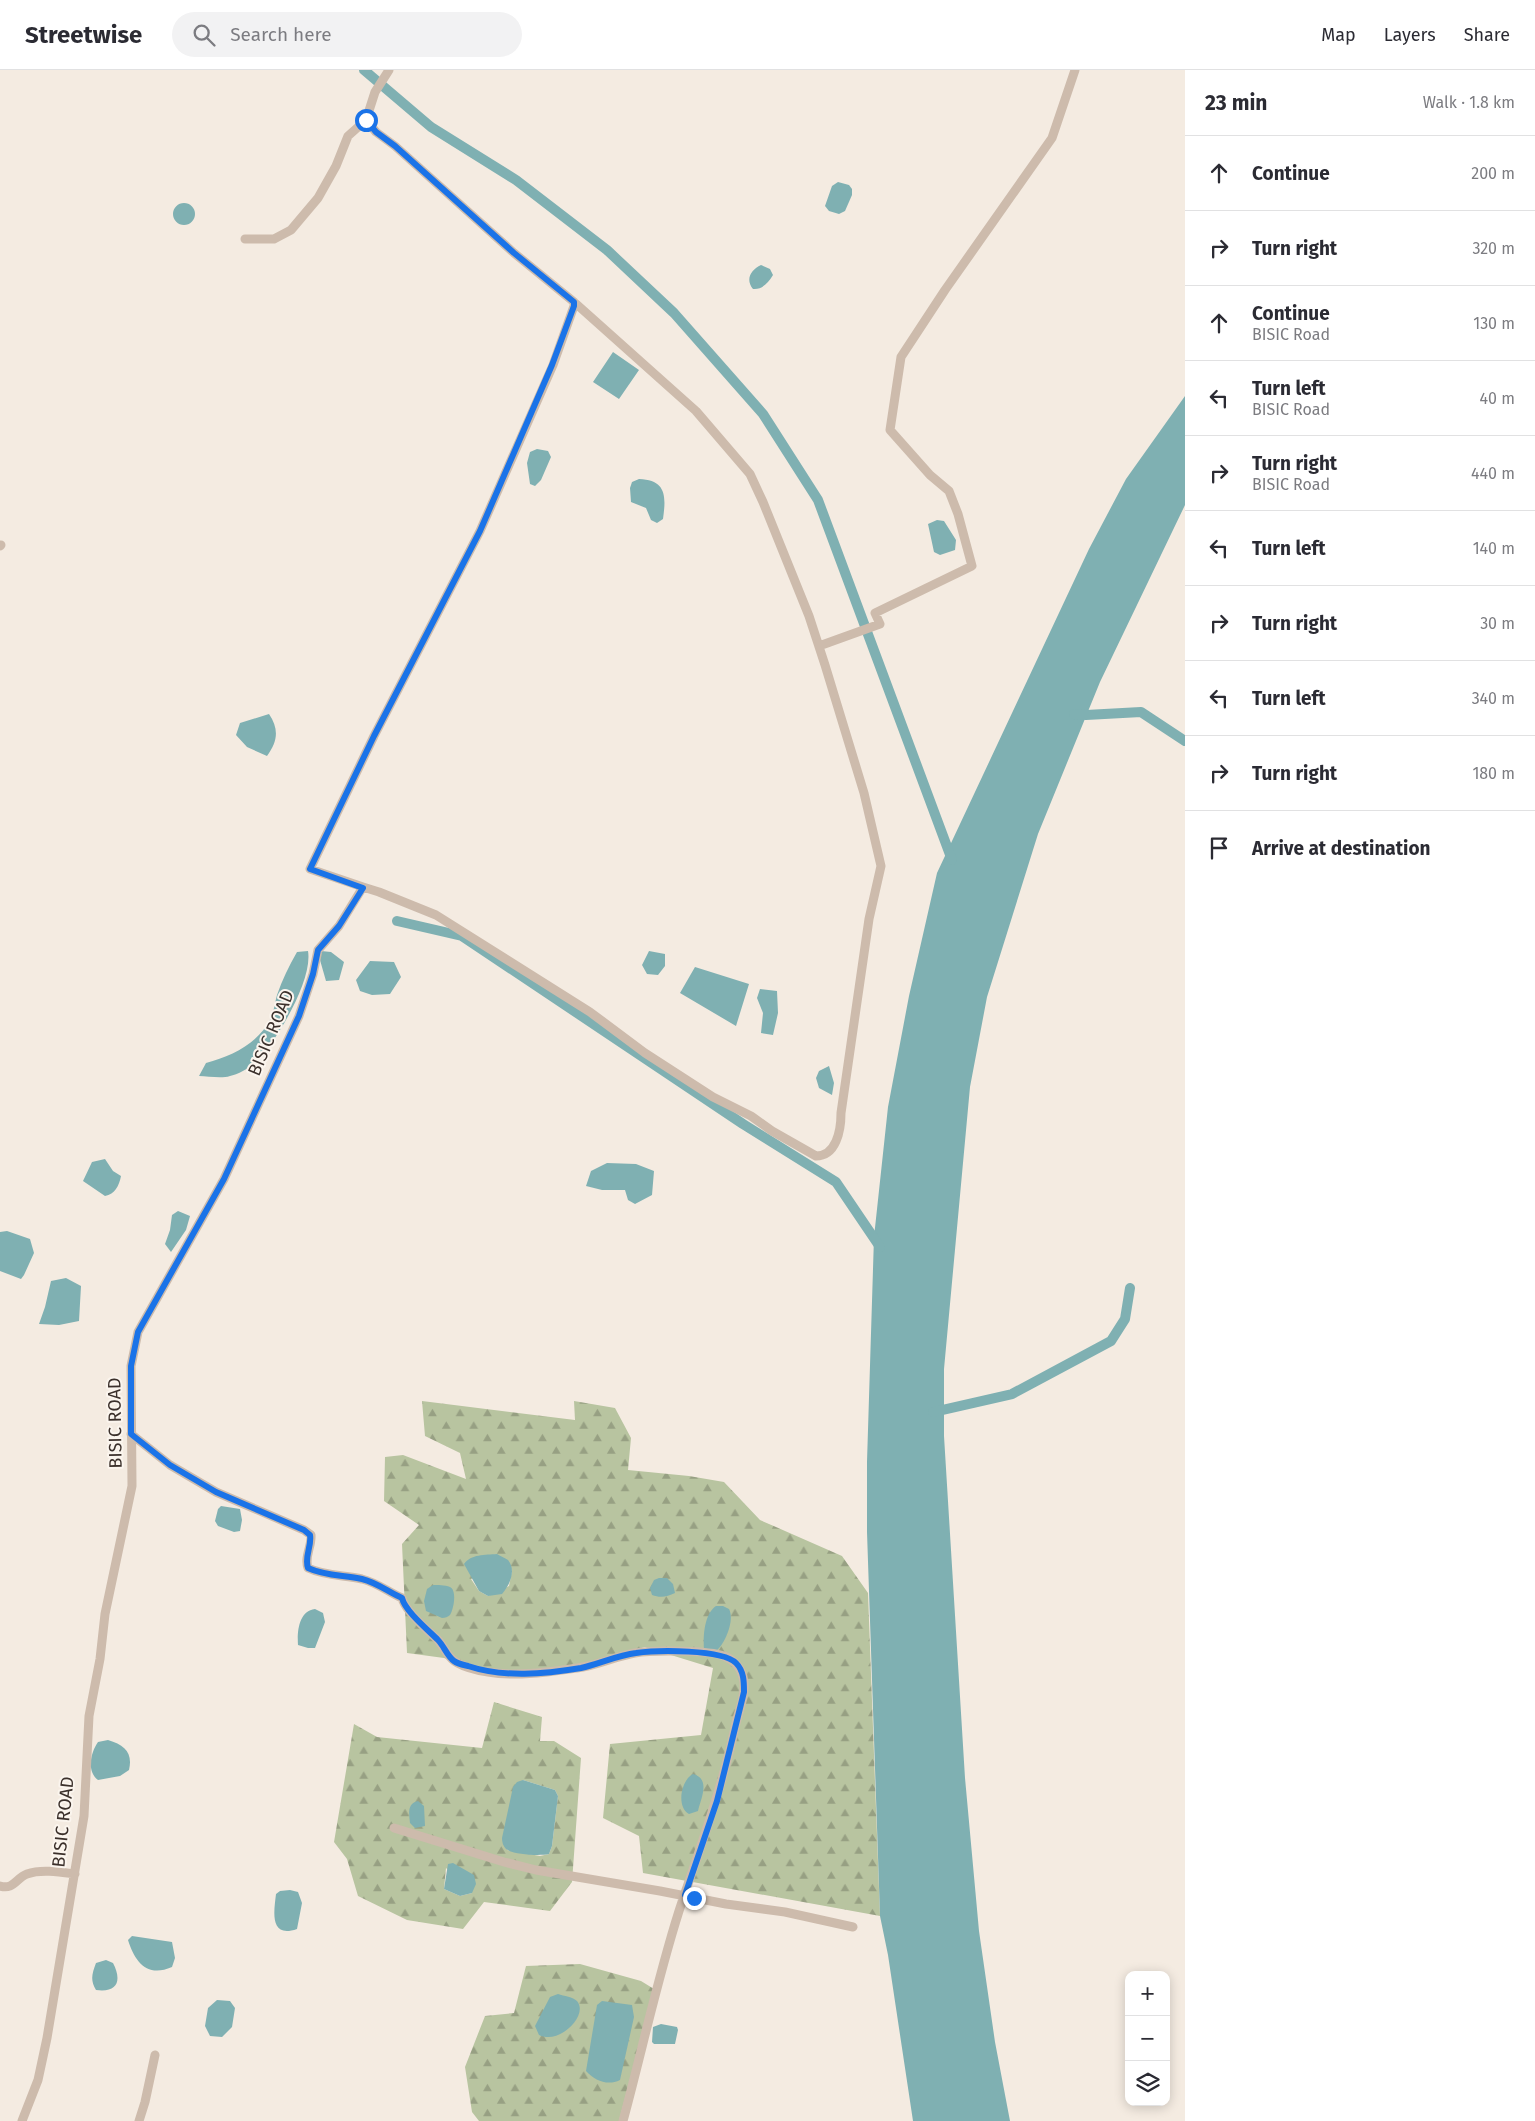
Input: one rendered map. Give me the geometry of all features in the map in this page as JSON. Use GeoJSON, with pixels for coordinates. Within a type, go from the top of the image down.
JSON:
{"type":"FeatureCollection","features":[{"type":"Feature","properties":{"kind":"street"},"geometry":{"type":"LineString","coordinates":[[245,239],[274,239],[291,230],[318,198],[336,166],[348,136],[366,120],[375,92],[389,70]]}},
{"type":"Feature","properties":{"kind":"street"},"geometry":{"type":"LineString","coordinates":[[818,646],[880,624],[875,613],[972,566],[958,514],[949,491],[930,475],[890,430],[901,358],[945,290],[1052,138],[1075,70]]}},
{"type":"Feature","properties":{"kind":"street"},"geometry":{"type":"LineString","coordinates":[[366,120],[376,132],[395,146],[514,253],[574,302],[696,411],[750,474],[784,553],[818,646],[864,793],[881,866],[869,919],[841,1125],[835,1144],[829,1153],[824,1156],[816,1156],[772,1131],[751,1116],[713,1097],[645,1053],[590,1012],[436,915],[379,892],[310,869],[388,707],[480,531],[552,365],[574,302]]}},
{"type":"Feature","properties":{"kind":"street","name":"BISIC ROAD"},"geometry":{"type":"LineString","coordinates":[[22,2121],[38,2080],[45,2048],[86,1799],[84,1775],[89,1716],[106,1614],[132,1486],[131,1366],[138,1332],[224,1179],[299,1016],[313,974],[318,950],[339,926],[363,888]]}},
{"type":"Feature","properties":{"kind":"street"},"geometry":{"type":"LineString","coordinates":[[131,1434],[170,1465],[216,1492],[304,1530],[310,1535],[311,1542],[306,1563],[308,1568],[320,1573],[371,1582],[402,1598],[404,1605],[419,1620],[430,1635],[438,1640],[454,1661],[488,1672],[516,1673],[537,1673],[579,1668],[635,1653],[699,1652],[723,1655],[736,1663],[744,1678],[744,1692],[717,1801],[656,1988],[623,2121]]}},
{"type":"Feature","properties":{"kind":"street"},"geometry":{"type":"LineString","coordinates":[[394,1828],[536,1870],[685,1895],[726,1904],[785,1912],[853,1927]]}},
{"type":"Feature","properties":{"kind":"street"},"geometry":{"type":"LineString","coordinates":[[0,1886],[11,1887],[27,1874],[60,1872],[74,1874]]}},
{"type":"Feature","properties":{"kind":"street"},"geometry":{"type":"LineString","coordinates":[[139,2121],[155,2056]]}},
{"type":"Feature","properties":{"kind":"green space"},"geometry":{"type":"Polygon","coordinates":[[[422,1401],[575,1420],[574,1401],[615,1408],[631,1438],[628,1470],[689,1476],[724,1482],[760,1520],[842,1556],[868,1593],[880,1916],[643,1873],[639,1836],[603,1818],[610,1744],[701,1735],[713,1668],[645,1647],[561,1670],[488,1671],[444,1658],[407,1653],[402,1544],[419,1525],[384,1501],[385,1457],[403,1455],[466,1479],[460,1453],[425,1436],[422,1401]],[[508,1561],[471,1579],[479,1591],[488,1596],[509,1586],[512,1571],[508,1561]]]}},
{"type":"Feature","properties":{"kind":"green space"},"geometry":{"type":"Polygon","coordinates":[[[494,1702],[542,1717],[540,1741],[554,1741],[581,1758],[572,1882],[550,1911],[484,1902],[463,1929],[407,1920],[358,1896],[347,1859],[334,1842],[354,1724],[377,1737],[482,1748],[494,1702]],[[523,1780],[507,1850],[540,1856],[549,1854],[552,1846],[558,1796],[555,1790],[523,1780]],[[446,1868],[444,1889],[460,1896],[472,1893],[446,1868]]]}},
{"type":"Feature","properties":{"kind":"green space"},"geometry":{"type":"Polygon","coordinates":[[[580,1964],[641,1981],[654,1989],[619,2121],[479,2121],[472,2112],[465,2067],[485,2016],[514,2013],[526,1966],[580,1964]]]}},
{"type":"Feature","properties":{"kind":"water"},"geometry":{"type":"Polygon","coordinates":[[[838,182],[849,185],[852,189],[852,195],[845,211],[839,214],[829,211],[825,206],[832,186],[838,182]]]}},
{"type":"Feature","properties":{"kind":"water"},"geometry":{"type":"Polygon","coordinates":[[[184,203],[192,206],[195,214],[192,222],[184,225],[176,222],[173,214],[176,206],[184,203]]]}},
{"type":"Feature","properties":{"kind":"water"},"geometry":{"type":"Polygon","coordinates":[[[761,265],[770,269],[773,275],[764,285],[753,289],[749,282],[750,275],[754,269],[761,265]]]}},
{"type":"Feature","properties":{"kind":"water"},"geometry":{"type":"Polygon","coordinates":[[[613,352],[639,370],[619,399],[593,382],[613,352]]]}},
{"type":"Feature","properties":{"kind":"water"},"geometry":{"type":"Polygon","coordinates":[[[1185,396],[1185,505],[1100,682],[1038,834],[987,997],[970,1087],[944,1369],[944,1436],[965,1778],[979,1931],[995,2042],[1010,2121],[913,2121],[888,1955],[880,1916],[867,1532],[867,1462],[874,1237],[888,1107],[909,996],[937,873],[1089,549],[1126,479],[1185,396]]]}},
{"type":"Feature","properties":{"kind":"water"},"geometry":{"type":"Polygon","coordinates":[[[537,449],[548,451],[551,457],[541,480],[535,486],[530,484],[527,463],[530,452],[537,449]]]}},
{"type":"Feature","properties":{"kind":"water"},"geometry":{"type":"Polygon","coordinates":[[[639,479],[655,483],[663,491],[663,519],[657,523],[651,520],[646,508],[631,502],[630,488],[632,482],[639,479]]]}},
{"type":"Feature","properties":{"kind":"water"},"geometry":{"type":"Polygon","coordinates":[[[937,520],[944,521],[956,540],[955,550],[940,555],[934,552],[928,524],[937,520]]]}},
{"type":"Feature","properties":{"kind":"water"},"geometry":{"type":"Polygon","coordinates":[[[269,714],[276,730],[276,735],[267,756],[247,747],[236,735],[240,723],[269,714]]]}},
{"type":"Feature","properties":{"kind":"water"},"geometry":{"type":"Polygon","coordinates":[[[308,951],[305,977],[292,1009],[274,1039],[257,1061],[248,1068],[233,1075],[223,1077],[199,1076],[206,1063],[235,1053],[252,1042],[266,1027],[271,1018],[277,995],[288,968],[297,952],[308,951]]]}},
{"type":"Feature","properties":{"kind":"water"},"geometry":{"type":"Polygon","coordinates":[[[321,951],[331,952],[344,962],[339,980],[326,981],[320,960],[321,951]]]}},
{"type":"Feature","properties":{"kind":"water"},"geometry":{"type":"Polygon","coordinates":[[[649,951],[665,954],[665,966],[658,975],[647,974],[642,965],[649,951]]]}},
{"type":"Feature","properties":{"kind":"water"},"geometry":{"type":"Polygon","coordinates":[[[370,961],[394,962],[401,977],[390,994],[372,995],[360,991],[356,980],[370,961]]]}},
{"type":"Feature","properties":{"kind":"water"},"geometry":{"type":"Polygon","coordinates":[[[695,967],[749,984],[736,1026],[680,993],[695,967]]]}},
{"type":"Feature","properties":{"kind":"water"},"geometry":{"type":"Polygon","coordinates":[[[760,989],[777,991],[778,1013],[773,1035],[761,1033],[763,1013],[757,998],[760,989]]]}},
{"type":"Feature","properties":{"kind":"water"},"geometry":{"type":"Polygon","coordinates":[[[829,1066],[834,1083],[832,1095],[819,1088],[816,1078],[819,1071],[829,1066]]]}},
{"type":"Feature","properties":{"kind":"water"},"geometry":{"type":"Polygon","coordinates":[[[105,1159],[113,1171],[121,1176],[116,1189],[105,1196],[83,1181],[92,1162],[105,1159]]]}},
{"type":"Feature","properties":{"kind":"water"},"geometry":{"type":"Polygon","coordinates":[[[607,1163],[636,1164],[654,1171],[652,1195],[635,1204],[628,1200],[625,1190],[602,1190],[586,1186],[591,1171],[607,1163]]]}},
{"type":"Feature","properties":{"kind":"water"},"geometry":{"type":"Polygon","coordinates":[[[178,1211],[190,1216],[186,1230],[171,1252],[165,1244],[170,1230],[172,1215],[178,1211]]]}},
{"type":"Feature","properties":{"kind":"water"},"geometry":{"type":"Polygon","coordinates":[[[7,1231],[30,1239],[34,1253],[21,1279],[0,1271],[0,1232],[7,1231]]]}},
{"type":"Feature","properties":{"kind":"water"},"geometry":{"type":"Polygon","coordinates":[[[66,1278],[81,1286],[79,1321],[59,1325],[39,1324],[51,1281],[66,1278]]]}},
{"type":"Feature","properties":{"kind":"water"},"geometry":{"type":"Polygon","coordinates":[[[221,1506],[240,1509],[242,1520],[240,1531],[234,1532],[218,1526],[215,1521],[218,1509],[221,1506]]]}},
{"type":"Feature","properties":{"kind":"water"},"geometry":{"type":"Polygon","coordinates":[[[497,1554],[508,1560],[511,1564],[511,1578],[502,1594],[488,1596],[479,1591],[464,1564],[470,1558],[497,1554]]]}},
{"type":"Feature","properties":{"kind":"water"},"geometry":{"type":"Polygon","coordinates":[[[667,1578],[673,1584],[675,1593],[664,1597],[652,1595],[650,1588],[654,1580],[667,1578]]]}},
{"type":"Feature","properties":{"kind":"water"},"geometry":{"type":"Polygon","coordinates":[[[433,1585],[450,1587],[454,1592],[454,1604],[450,1615],[447,1617],[442,1618],[426,1611],[424,1601],[427,1589],[433,1585]]]}},
{"type":"Feature","properties":{"kind":"water"},"geometry":{"type":"Polygon","coordinates":[[[716,1606],[723,1606],[729,1609],[731,1614],[730,1625],[726,1638],[716,1651],[704,1650],[704,1632],[707,1620],[709,1614],[716,1606]]]}},
{"type":"Feature","properties":{"kind":"water"},"geometry":{"type":"Polygon","coordinates":[[[315,1609],[323,1613],[325,1622],[315,1648],[298,1645],[300,1622],[305,1614],[315,1609]]]}},
{"type":"Feature","properties":{"kind":"water"},"geometry":{"type":"Polygon","coordinates":[[[108,1740],[119,1744],[129,1754],[129,1770],[120,1776],[98,1780],[94,1776],[91,1767],[93,1751],[98,1742],[108,1740]]]}},
{"type":"Feature","properties":{"kind":"water"},"geometry":{"type":"Polygon","coordinates":[[[693,1774],[699,1776],[702,1780],[703,1790],[698,1811],[689,1814],[682,1806],[681,1800],[685,1782],[693,1774]]]}},
{"type":"Feature","properties":{"kind":"water"},"geometry":{"type":"Polygon","coordinates":[[[523,1780],[555,1790],[558,1796],[552,1846],[549,1854],[515,1853],[506,1849],[503,1844],[502,1838],[513,1787],[517,1782],[523,1780]]]}},
{"type":"Feature","properties":{"kind":"water"},"geometry":{"type":"Polygon","coordinates":[[[418,1801],[424,1806],[425,1826],[415,1828],[410,1823],[410,1806],[418,1801]]]}},
{"type":"Feature","properties":{"kind":"water"},"geometry":{"type":"Polygon","coordinates":[[[453,1863],[474,1875],[476,1884],[472,1893],[460,1896],[444,1889],[448,1864],[453,1863]]]}},
{"type":"Feature","properties":{"kind":"water"},"geometry":{"type":"Polygon","coordinates":[[[290,1890],[298,1892],[302,1903],[297,1929],[288,1931],[278,1927],[275,1922],[274,1908],[276,1894],[280,1891],[290,1890]]]}},
{"type":"Feature","properties":{"kind":"water"},"geometry":{"type":"Polygon","coordinates":[[[132,1936],[172,1942],[175,1958],[172,1967],[156,1971],[143,1966],[134,1955],[128,1940],[132,1936]]]}},
{"type":"Feature","properties":{"kind":"water"},"geometry":{"type":"Polygon","coordinates":[[[106,1960],[113,1963],[116,1969],[116,1984],[109,1989],[96,1990],[92,1980],[96,1963],[106,1960]]]}},
{"type":"Feature","properties":{"kind":"water"},"geometry":{"type":"Polygon","coordinates":[[[558,1994],[577,2001],[580,2007],[576,2021],[555,2036],[539,2035],[535,2026],[550,1997],[558,1994]]]}},
{"type":"Feature","properties":{"kind":"water"},"geometry":{"type":"Polygon","coordinates":[[[217,2000],[230,2001],[235,2008],[232,2027],[222,2037],[210,2036],[205,2026],[208,2008],[217,2000]]]}},
{"type":"Feature","properties":{"kind":"water"},"geometry":{"type":"Polygon","coordinates":[[[602,2001],[632,2005],[634,2017],[620,2080],[611,2083],[598,2080],[586,2071],[597,2005],[602,2001]]]}},
{"type":"Feature","properties":{"kind":"water"},"geometry":{"type":"Polygon","coordinates":[[[661,2024],[677,2027],[675,2044],[654,2044],[652,2042],[653,2027],[661,2024]]]}},
{"type":"Feature","properties":{"kind":"waterway"},"geometry":{"type":"LineString","coordinates":[[364,70],[431,127],[516,180],[607,250],[674,313],[763,414],[818,500],[952,860]]}},
{"type":"Feature","properties":{"kind":"waterway"},"geometry":{"type":"LineString","coordinates":[[1074,714],[1141,712],[1185,741]]}},
{"type":"Feature","properties":{"kind":"waterway"},"geometry":{"type":"LineString","coordinates":[[397,921],[462,936],[743,1124],[836,1182],[880,1247]]}},
{"type":"Feature","properties":{"kind":"waterway"},"geometry":{"type":"LineString","coordinates":[[933,1412],[1012,1394],[1111,1341],[1125,1319],[1130,1288]]}},
{"type":"Feature","properties":{"kind":"route"},"geometry":{"type":"LineString","coordinates":[[366,120],[376,132],[395,146],[514,253],[574,302],[574,306],[552,365],[480,531],[374,736],[310,869],[363,888],[339,926],[318,950],[313,974],[299,1016],[224,1179],[138,1332],[131,1366],[131,1434],[170,1465],[216,1492],[304,1530],[310,1535],[311,1542],[306,1563],[308,1568],[320,1573],[362,1579],[380,1585],[402,1598],[404,1605],[419,1620],[430,1635],[438,1640],[454,1661],[488,1672],[516,1673],[537,1673],[579,1668],[635,1653],[699,1652],[723,1655],[736,1663],[744,1678],[744,1692],[717,1801],[685,1895],[694,1898]]}}]}
